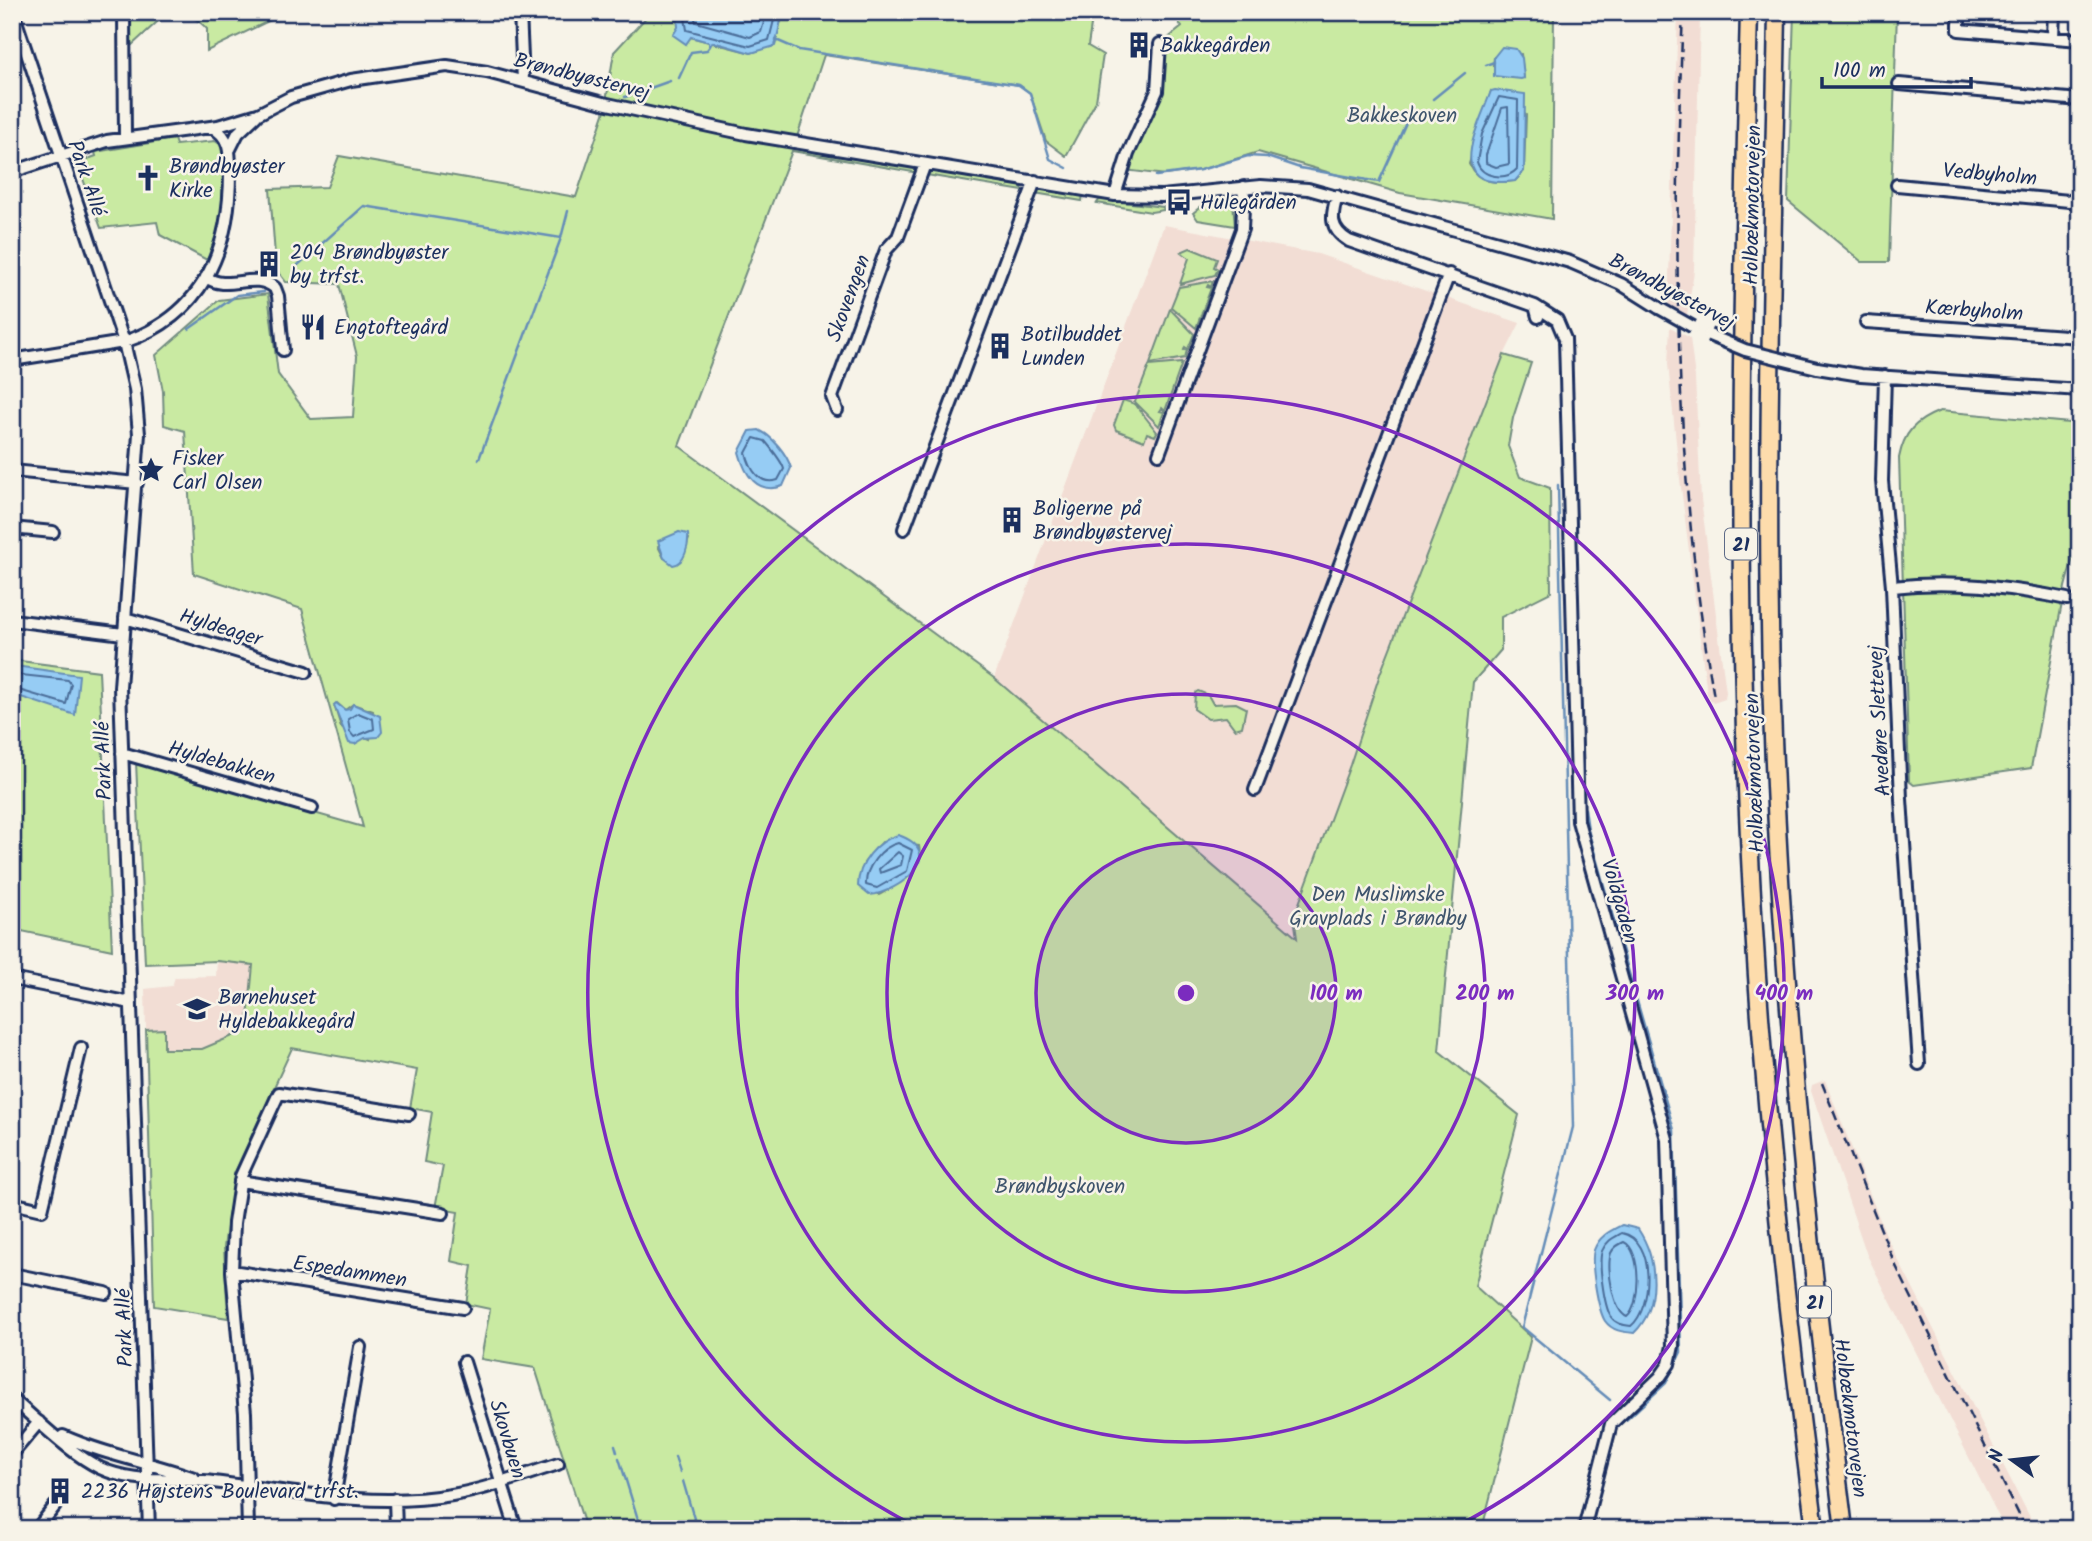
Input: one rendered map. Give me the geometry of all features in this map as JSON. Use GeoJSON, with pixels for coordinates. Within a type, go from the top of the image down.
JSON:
{"type":"FeatureCollection","features":[{"type":"Feature","properties":{"kind":"highway","name":"Holbækmotorvejen"},"geometry":{"type":"LineString","coordinates":[[1749,12],[1741,578],[1753,916],[1783,1283],[1815,1529]]}},
{"type":"Feature","properties":{"kind":"highway","name":"Holbækmotorvejen"},"geometry":{"type":"LineString","coordinates":[[1777,12],[1768,392],[1773,752],[1793,1074],[1812,1281],[1844,1529]]}},
{"type":"Feature","properties":{"kind":"highway"},"geometry":{"type":"LineString","coordinates":[[1837,1471],[1853,1529]]}},
{"type":"Feature","properties":{"kind":"street","name":"Park Allé"},"geometry":{"type":"LineString","coordinates":[[13,12],[59,156],[124,342],[135,389],[139,434],[123,634],[122,753],[149,1529]]}},
{"type":"Feature","properties":{"kind":"street"},"geometry":{"type":"LineString","coordinates":[[124,12],[125,137]]}},
{"type":"Feature","properties":{"kind":"street"},"geometry":{"type":"LineString","coordinates":[[520,12],[523,81]]}},
{"type":"Feature","properties":{"kind":"street"},"geometry":{"type":"LineString","coordinates":[[1959,12],[1959,30],[2080,40]]}},
{"type":"Feature","properties":{"kind":"street"},"geometry":{"type":"LineString","coordinates":[[2053,37],[2054,12]]}},
{"type":"Feature","properties":{"kind":"street"},"geometry":{"type":"LineString","coordinates":[[1115,195],[1128,154],[1157,91],[1160,44]]}},
{"type":"Feature","properties":{"kind":"street","name":"Brøndbyøstervej"},"geometry":{"type":"LineString","coordinates":[[12,172],[125,137],[212,127],[258,114],[322,87],[430,67],[466,67],[673,119],[1115,195],[1161,196],[1244,187],[1308,189],[1570,262],[1613,280],[1693,327],[1745,350],[1817,368],[1885,376],[2080,390]]}},
{"type":"Feature","properties":{"kind":"street"},"geometry":{"type":"LineString","coordinates":[[1899,84],[2080,100]]}},
{"type":"Feature","properties":{"kind":"street"},"geometry":{"type":"LineString","coordinates":[[229,149],[238,133],[258,114]]}},
{"type":"Feature","properties":{"kind":"street"},"geometry":{"type":"LineString","coordinates":[[12,360],[124,342],[162,324],[184,306],[206,277],[222,247],[226,228],[230,201],[229,149],[221,132],[212,127]]}},
{"type":"Feature","properties":{"kind":"street","name":"Skovengen"},"geometry":{"type":"LineString","coordinates":[[837,410],[832,397],[887,250],[898,237],[925,164]]}},
{"type":"Feature","properties":{"kind":"street"},"geometry":{"type":"LineString","coordinates":[[904,529],[1035,181]]}},
{"type":"Feature","properties":{"kind":"street","name":"Vedbyholm"},"geometry":{"type":"LineString","coordinates":[[1897,185],[2080,202]]}},
{"type":"Feature","properties":{"kind":"street"},"geometry":{"type":"LineString","coordinates":[[1159,454],[1242,229],[1244,187]]}},
{"type":"Feature","properties":{"kind":"street"},"geometry":{"type":"LineString","coordinates":[[1255,790],[1449,274],[1341,237],[1332,221],[1337,196]]}},
{"type":"Feature","properties":{"kind":"street","name":"Voldgaden"},"geometry":{"type":"LineString","coordinates":[[1449,274],[1557,320],[1565,339],[1578,821],[1667,1139],[1673,1346],[1669,1364],[1660,1377],[1611,1424],[1584,1529]]}},
{"type":"Feature","properties":{"kind":"street"},"geometry":{"type":"LineString","coordinates":[[206,277],[222,284],[258,280],[275,288],[283,350]]}},
{"type":"Feature","properties":{"kind":"street","name":"Kærbyholm"},"geometry":{"type":"LineString","coordinates":[[1866,322],[2080,337]]}},
{"type":"Feature","properties":{"kind":"street","name":"Avedøre Slettevej"},"geometry":{"type":"LineString","coordinates":[[1885,376],[1882,481],[1892,587],[1901,799],[1919,1064]]}},
{"type":"Feature","properties":{"kind":"street"},"geometry":{"type":"LineString","coordinates":[[12,471],[137,483]]}},
{"type":"Feature","properties":{"kind":"street"},"geometry":{"type":"LineString","coordinates":[[12,528],[53,532]]}},
{"type":"Feature","properties":{"kind":"street"},"geometry":{"type":"LineString","coordinates":[[1892,587],[1932,582],[1973,584],[2067,599]]}},
{"type":"Feature","properties":{"kind":"street","name":"Hyldeager"},"geometry":{"type":"LineString","coordinates":[[125,618],[306,672]]}},
{"type":"Feature","properties":{"kind":"street"},"geometry":{"type":"LineString","coordinates":[[12,620],[123,634]]}},
{"type":"Feature","properties":{"kind":"street","name":"Hyldebakken"},"geometry":{"type":"LineString","coordinates":[[122,753],[312,808]]}},
{"type":"Feature","properties":{"kind":"street"},"geometry":{"type":"LineString","coordinates":[[12,979],[131,1003]]}},
{"type":"Feature","properties":{"kind":"street"},"geometry":{"type":"LineString","coordinates":[[12,1203],[42,1210],[80,1048]]}},
{"type":"Feature","properties":{"kind":"street"},"geometry":{"type":"LineString","coordinates":[[248,1529],[245,1413],[232,1271],[234,1223],[240,1181],[258,1135],[279,1093],[409,1114]]}},
{"type":"Feature","properties":{"kind":"street"},"geometry":{"type":"LineString","coordinates":[[240,1181],[443,1213]]}},
{"type":"Feature","properties":{"kind":"street","name":"Espedammen"},"geometry":{"type":"LineString","coordinates":[[232,1271],[463,1308]]}},
{"type":"Feature","properties":{"kind":"street"},"geometry":{"type":"LineString","coordinates":[[12,1274],[106,1293]]}},
{"type":"Feature","properties":{"kind":"street"},"geometry":{"type":"LineString","coordinates":[[334,1499],[360,1347]]}},
{"type":"Feature","properties":{"kind":"street","name":"Skovbuen"},"geometry":{"type":"LineString","coordinates":[[464,1362],[516,1529]]}},
{"type":"Feature","properties":{"kind":"street"},"geometry":{"type":"LineString","coordinates":[[12,1399],[80,1456],[100,1468],[129,1478],[201,1480],[334,1499],[395,1499],[451,1495],[558,1464]]}},
{"type":"Feature","properties":{"kind":"street"},"geometry":{"type":"LineString","coordinates":[[12,1454],[39,1422]]}},
{"type":"Feature","properties":{"kind":"street"},"geometry":{"type":"LineString","coordinates":[[51,1430],[102,1452],[147,1461],[201,1480]]}},
{"type":"Feature","properties":{"kind":"street"},"geometry":{"type":"LineString","coordinates":[[395,1499],[396,1529]]}},
{"type":"Feature","properties":{"kind":"street"},"geometry":{"type":"LineString","coordinates":[[37,1529],[55,1506]]}},
{"type":"Feature","properties":{"kind":"shaded area"},"geometry":{"type":"Polygon","coordinates":[[[1678,12],[1700,12],[1694,271],[1687,316],[1668,306],[1678,12]]]}},
{"type":"Feature","properties":{"kind":"shaded area"},"geometry":{"type":"Polygon","coordinates":[[[1164,225],[1318,254],[1520,323],[1504,355],[1380,674],[1298,939],[994,678],[1164,225]]]}},
{"type":"Feature","properties":{"kind":"shaded area"},"geometry":{"type":"Polygon","coordinates":[[[1670,327],[1690,338],[1695,378],[1701,499],[1726,692],[1725,699],[1713,703],[1707,694],[1679,471],[1668,364],[1670,327]]]}},
{"type":"Feature","properties":{"kind":"shaded area","name":"Børnehuset Hyldebakkegård"},"geometry":{"type":"Polygon","coordinates":[[[217,961],[253,964],[247,1030],[202,1049],[163,1049],[163,1029],[146,1030],[145,989],[172,986],[175,977],[216,976],[217,961]]]}},
{"type":"Feature","properties":{"kind":"shaded area"},"geometry":{"type":"Polygon","coordinates":[[[1825,1080],[1888,1240],[2036,1529],[2005,1529],[1867,1255],[1811,1091],[1812,1085],[1825,1080]]]}},
{"type":"Feature","properties":{"kind":"green space"},"geometry":{"type":"Polygon","coordinates":[[[130,12],[168,12],[131,46],[130,12]]]}},
{"type":"Feature","properties":{"kind":"green space"},"geometry":{"type":"Polygon","coordinates":[[[168,12],[287,12],[207,51],[207,29],[203,25],[196,19],[184,16],[173,18],[168,12]]]}},
{"type":"Feature","properties":{"kind":"green space","name":"Brøndbyskoven"},"geometry":{"type":"Polygon","coordinates":[[[651,12],[677,12],[678,27],[686,43],[690,37],[751,53],[775,45],[783,12],[1093,12],[1088,46],[1103,55],[1096,101],[1066,156],[1046,141],[1030,93],[1019,85],[824,55],[794,146],[914,166],[918,173],[792,151],[679,446],[994,678],[1297,938],[1294,917],[1380,674],[1504,355],[1531,363],[1513,418],[1508,446],[1520,477],[1550,488],[1551,592],[1501,617],[1501,650],[1473,682],[1439,1051],[1519,1115],[1475,1286],[1531,1337],[1482,1529],[586,1529],[535,1368],[481,1359],[490,1309],[466,1304],[472,1266],[451,1261],[458,1212],[435,1208],[443,1166],[424,1162],[432,1112],[410,1108],[417,1070],[292,1048],[235,1172],[224,1247],[228,1318],[154,1306],[146,1030],[164,1029],[164,1049],[202,1049],[247,1030],[253,965],[217,961],[145,964],[136,762],[363,827],[302,609],[194,574],[185,431],[164,425],[163,391],[156,355],[219,300],[268,294],[278,374],[311,419],[353,417],[357,356],[339,284],[286,282],[276,269],[270,189],[327,187],[339,156],[576,197],[604,114],[614,52],[651,12]],[[679,532],[658,546],[664,558],[682,559],[689,539],[679,532]],[[337,703],[334,705],[341,727],[370,739],[373,711],[353,704],[345,710],[337,703]],[[882,842],[864,863],[879,895],[901,882],[914,870],[918,863],[919,846],[882,842]]]}},
{"type":"Feature","properties":{"kind":"green space","name":"Bakkeskoven"},"geometry":{"type":"Polygon","coordinates":[[[1181,12],[1554,12],[1552,219],[1400,193],[1258,152],[1200,170],[1166,175],[1124,170],[1150,116],[1167,39],[1182,27],[1179,23],[1181,12]],[[1521,54],[1494,57],[1493,66],[1524,78],[1521,54]],[[1491,91],[1469,164],[1482,179],[1494,182],[1515,181],[1524,171],[1526,115],[1491,91]]]}},
{"type":"Feature","properties":{"kind":"green space"},"geometry":{"type":"Polygon","coordinates":[[[1794,12],[1897,12],[1889,262],[1862,262],[1788,201],[1794,12]]]}},
{"type":"Feature","properties":{"kind":"green space"},"geometry":{"type":"Polygon","coordinates":[[[174,139],[176,145],[215,141],[223,146],[222,220],[207,260],[160,235],[157,222],[101,228],[79,168],[82,161],[96,156],[95,152],[174,139]]]}},
{"type":"Feature","properties":{"kind":"green space"},"geometry":{"type":"Polygon","coordinates":[[[933,170],[1021,184],[1023,191],[927,175],[933,170]]]}},
{"type":"Feature","properties":{"kind":"green space"},"geometry":{"type":"Polygon","coordinates":[[[1040,188],[1083,195],[1082,201],[1035,193],[1040,188]]]}},
{"type":"Feature","properties":{"kind":"green space"},"geometry":{"type":"Polygon","coordinates":[[[1100,199],[1163,207],[1164,210],[1151,212],[1097,203],[1100,199]]]}},
{"type":"Feature","properties":{"kind":"green space"},"geometry":{"type":"Polygon","coordinates":[[[1233,202],[1235,226],[1198,220],[1193,213],[1204,204],[1233,202]]]}},
{"type":"Feature","properties":{"kind":"green space"},"geometry":{"type":"Polygon","coordinates":[[[1190,248],[1217,259],[1214,267],[1218,269],[1215,275],[1180,284],[1189,258],[1181,252],[1190,248]]]}},
{"type":"Feature","properties":{"kind":"green space"},"geometry":{"type":"Polygon","coordinates":[[[1213,281],[1211,287],[1207,287],[1211,288],[1196,328],[1171,307],[1179,287],[1213,281]]]}},
{"type":"Feature","properties":{"kind":"green space"},"geometry":{"type":"Polygon","coordinates":[[[1170,309],[1194,334],[1188,349],[1185,347],[1185,358],[1150,364],[1170,309]]]}},
{"type":"Feature","properties":{"kind":"green space"},"geometry":{"type":"Polygon","coordinates":[[[1182,363],[1165,411],[1162,408],[1160,411],[1164,412],[1159,426],[1135,402],[1149,366],[1182,363]]]}},
{"type":"Feature","properties":{"kind":"green space"},"geometry":{"type":"Polygon","coordinates":[[[1123,400],[1135,404],[1157,432],[1155,436],[1147,433],[1144,441],[1116,430],[1114,425],[1123,400]]]}},
{"type":"Feature","properties":{"kind":"green space"},"geometry":{"type":"Polygon","coordinates":[[[1940,411],[2080,424],[2080,532],[2065,587],[2031,768],[1914,785],[1909,781],[1899,458],[1904,441],[1912,428],[1940,411]]]}},
{"type":"Feature","properties":{"kind":"green space"},"geometry":{"type":"Polygon","coordinates":[[[12,660],[99,671],[112,950],[12,929],[12,660]]]}},
{"type":"Feature","properties":{"kind":"green space"},"geometry":{"type":"Polygon","coordinates":[[[1198,691],[1208,695],[1213,704],[1236,703],[1246,708],[1242,727],[1235,729],[1226,717],[1208,719],[1194,709],[1195,693],[1198,691]]]}},
{"type":"Feature","properties":{"kind":"water"},"geometry":{"type":"Polygon","coordinates":[[[677,12],[783,12],[775,46],[751,53],[713,42],[710,46],[709,42],[691,37],[686,44],[673,35],[678,27],[677,12]]]}},
{"type":"Feature","properties":{"kind":"water"},"geometry":{"type":"Polygon","coordinates":[[[1502,47],[1516,49],[1522,58],[1524,78],[1494,76],[1494,57],[1502,47]]]}},
{"type":"Feature","properties":{"kind":"water"},"geometry":{"type":"Polygon","coordinates":[[[1491,91],[1525,94],[1524,171],[1515,181],[1492,181],[1478,176],[1472,167],[1470,154],[1473,139],[1491,91]]]}},
{"type":"Feature","properties":{"kind":"water"},"geometry":{"type":"Polygon","coordinates":[[[759,430],[774,441],[789,463],[791,468],[783,486],[766,488],[759,485],[745,468],[739,452],[750,431],[759,430]]]}},
{"type":"Feature","properties":{"kind":"water"},"geometry":{"type":"Polygon","coordinates":[[[679,532],[688,534],[687,548],[681,561],[673,565],[664,558],[658,541],[679,532]]]}},
{"type":"Feature","properties":{"kind":"water"},"geometry":{"type":"Polygon","coordinates":[[[15,666],[79,675],[75,715],[12,694],[15,666]]]}},
{"type":"Feature","properties":{"kind":"water"},"geometry":{"type":"Polygon","coordinates":[[[336,703],[345,710],[350,709],[353,704],[380,716],[382,732],[378,737],[365,738],[355,744],[349,743],[334,705],[336,703]]]}},
{"type":"Feature","properties":{"kind":"water"},"geometry":{"type":"Polygon","coordinates":[[[898,835],[913,842],[919,851],[919,861],[905,880],[881,893],[869,895],[858,886],[861,869],[876,848],[898,835]]]}},
{"type":"Feature","properties":{"kind":"water"},"geometry":{"type":"Polygon","coordinates":[[[1622,1225],[1638,1229],[1650,1254],[1653,1268],[1654,1282],[1649,1310],[1634,1333],[1614,1329],[1605,1321],[1594,1275],[1593,1256],[1596,1245],[1605,1234],[1622,1225]]]}},
{"type":"Feature","properties":{"kind":"waterway"},"geometry":{"type":"LineString","coordinates":[[776,40],[799,50],[1019,85],[1030,93],[1050,159],[1067,168]]}},
{"type":"Feature","properties":{"kind":"waterway"},"geometry":{"type":"LineString","coordinates":[[679,78],[691,52],[707,50],[710,46]]}},
{"type":"Feature","properties":{"kind":"waterway"},"geometry":{"type":"LineString","coordinates":[[1486,65],[1494,62]]}},
{"type":"Feature","properties":{"kind":"waterway"},"geometry":{"type":"LineString","coordinates":[[1433,99],[1465,73]]}},
{"type":"Feature","properties":{"kind":"waterway"},"geometry":{"type":"LineString","coordinates":[[625,97],[670,81]]}},
{"type":"Feature","properties":{"kind":"waterway"},"geometry":{"type":"LineString","coordinates":[[1156,176],[1200,170],[1248,156],[1267,157],[1300,168],[1379,182],[1410,114]]}},
{"type":"Feature","properties":{"kind":"waterway"},"geometry":{"type":"LineString","coordinates":[[298,265],[364,206],[561,238]]}},
{"type":"Feature","properties":{"kind":"waterway"},"geometry":{"type":"LineString","coordinates":[[479,459],[561,238],[568,211]]}},
{"type":"Feature","properties":{"kind":"waterway"},"geometry":{"type":"LineString","coordinates":[[189,329],[237,295],[264,292]]}},
{"type":"Feature","properties":{"kind":"waterway"},"geometry":{"type":"LineString","coordinates":[[1558,485],[1573,1127],[1522,1327],[1610,1400]]}},
{"type":"Feature","properties":{"kind":"waterway"},"geometry":{"type":"LineString","coordinates":[[1585,809],[1588,830],[1674,1130],[1681,1352],[1666,1383],[1626,1420]]}},
{"type":"Feature","properties":{"kind":"waterway"},"geometry":{"type":"LineString","coordinates":[[615,1445],[617,1452]]}},
{"type":"Feature","properties":{"kind":"waterway"},"geometry":{"type":"LineString","coordinates":[[675,1457],[680,1472]]}},
{"type":"Feature","properties":{"kind":"waterway"},"geometry":{"type":"LineString","coordinates":[[619,1458],[641,1529]]}},
{"type":"Feature","properties":{"kind":"waterway"},"geometry":{"type":"LineString","coordinates":[[683,1481],[697,1529]]}},
{"type":"Feature","properties":{"kind":"railway"},"geometry":{"type":"LineString","coordinates":[[1683,12],[1678,185],[1679,355],[1690,525],[1714,697]]}},
{"type":"Feature","properties":{"kind":"railway"},"geometry":{"type":"LineString","coordinates":[[1822,1083],[1894,1262],[2026,1529]]}},
{"type":"Feature","properties":{"kind":"place","name":"Bakkegården"},"geometry":{"type":"Point","coordinates":[1139,45]}},
{"type":"Feature","properties":{"kind":"place","name":"Brøndbyøster Kirke"},"geometry":{"type":"Point","coordinates":[148,178]}},
{"type":"Feature","properties":{"kind":"place","name":"Hulegården"},"geometry":{"type":"Point","coordinates":[1179,202]}},
{"type":"Feature","properties":{"kind":"place","name":"204 Brøndbyøster by trfst."},"geometry":{"type":"Point","coordinates":[269,264]}},
{"type":"Feature","properties":{"kind":"place","name":"Engtoftegård"},"geometry":{"type":"Point","coordinates":[313,327]}},
{"type":"Feature","properties":{"kind":"place","name":"Botilbuddet Lunden"},"geometry":{"type":"Point","coordinates":[1000,346]}},
{"type":"Feature","properties":{"kind":"place","name":"Fisker Carl Olsen"},"geometry":{"type":"Point","coordinates":[151,470]}},
{"type":"Feature","properties":{"kind":"place","name":"Boligerne på Brøndbyøstervej"},"geometry":{"type":"Point","coordinates":[1012,520]}},
{"type":"Feature","properties":{"kind":"place","name":"Børnehuset Hyldebakkegård"},"geometry":{"type":"Point","coordinates":[197,1009]}},
{"type":"Feature","properties":{"kind":"place","name":"2236 Højstens Boulevard trfst."},"geometry":{"type":"Point","coordinates":[60,1491]}},
{"type":"Feature","properties":{"kind":"park label","name":"Den Muslimske Gravplads i Brøndby"},"geometry":{"type":"Point","coordinates":[1378,906]}}]}
